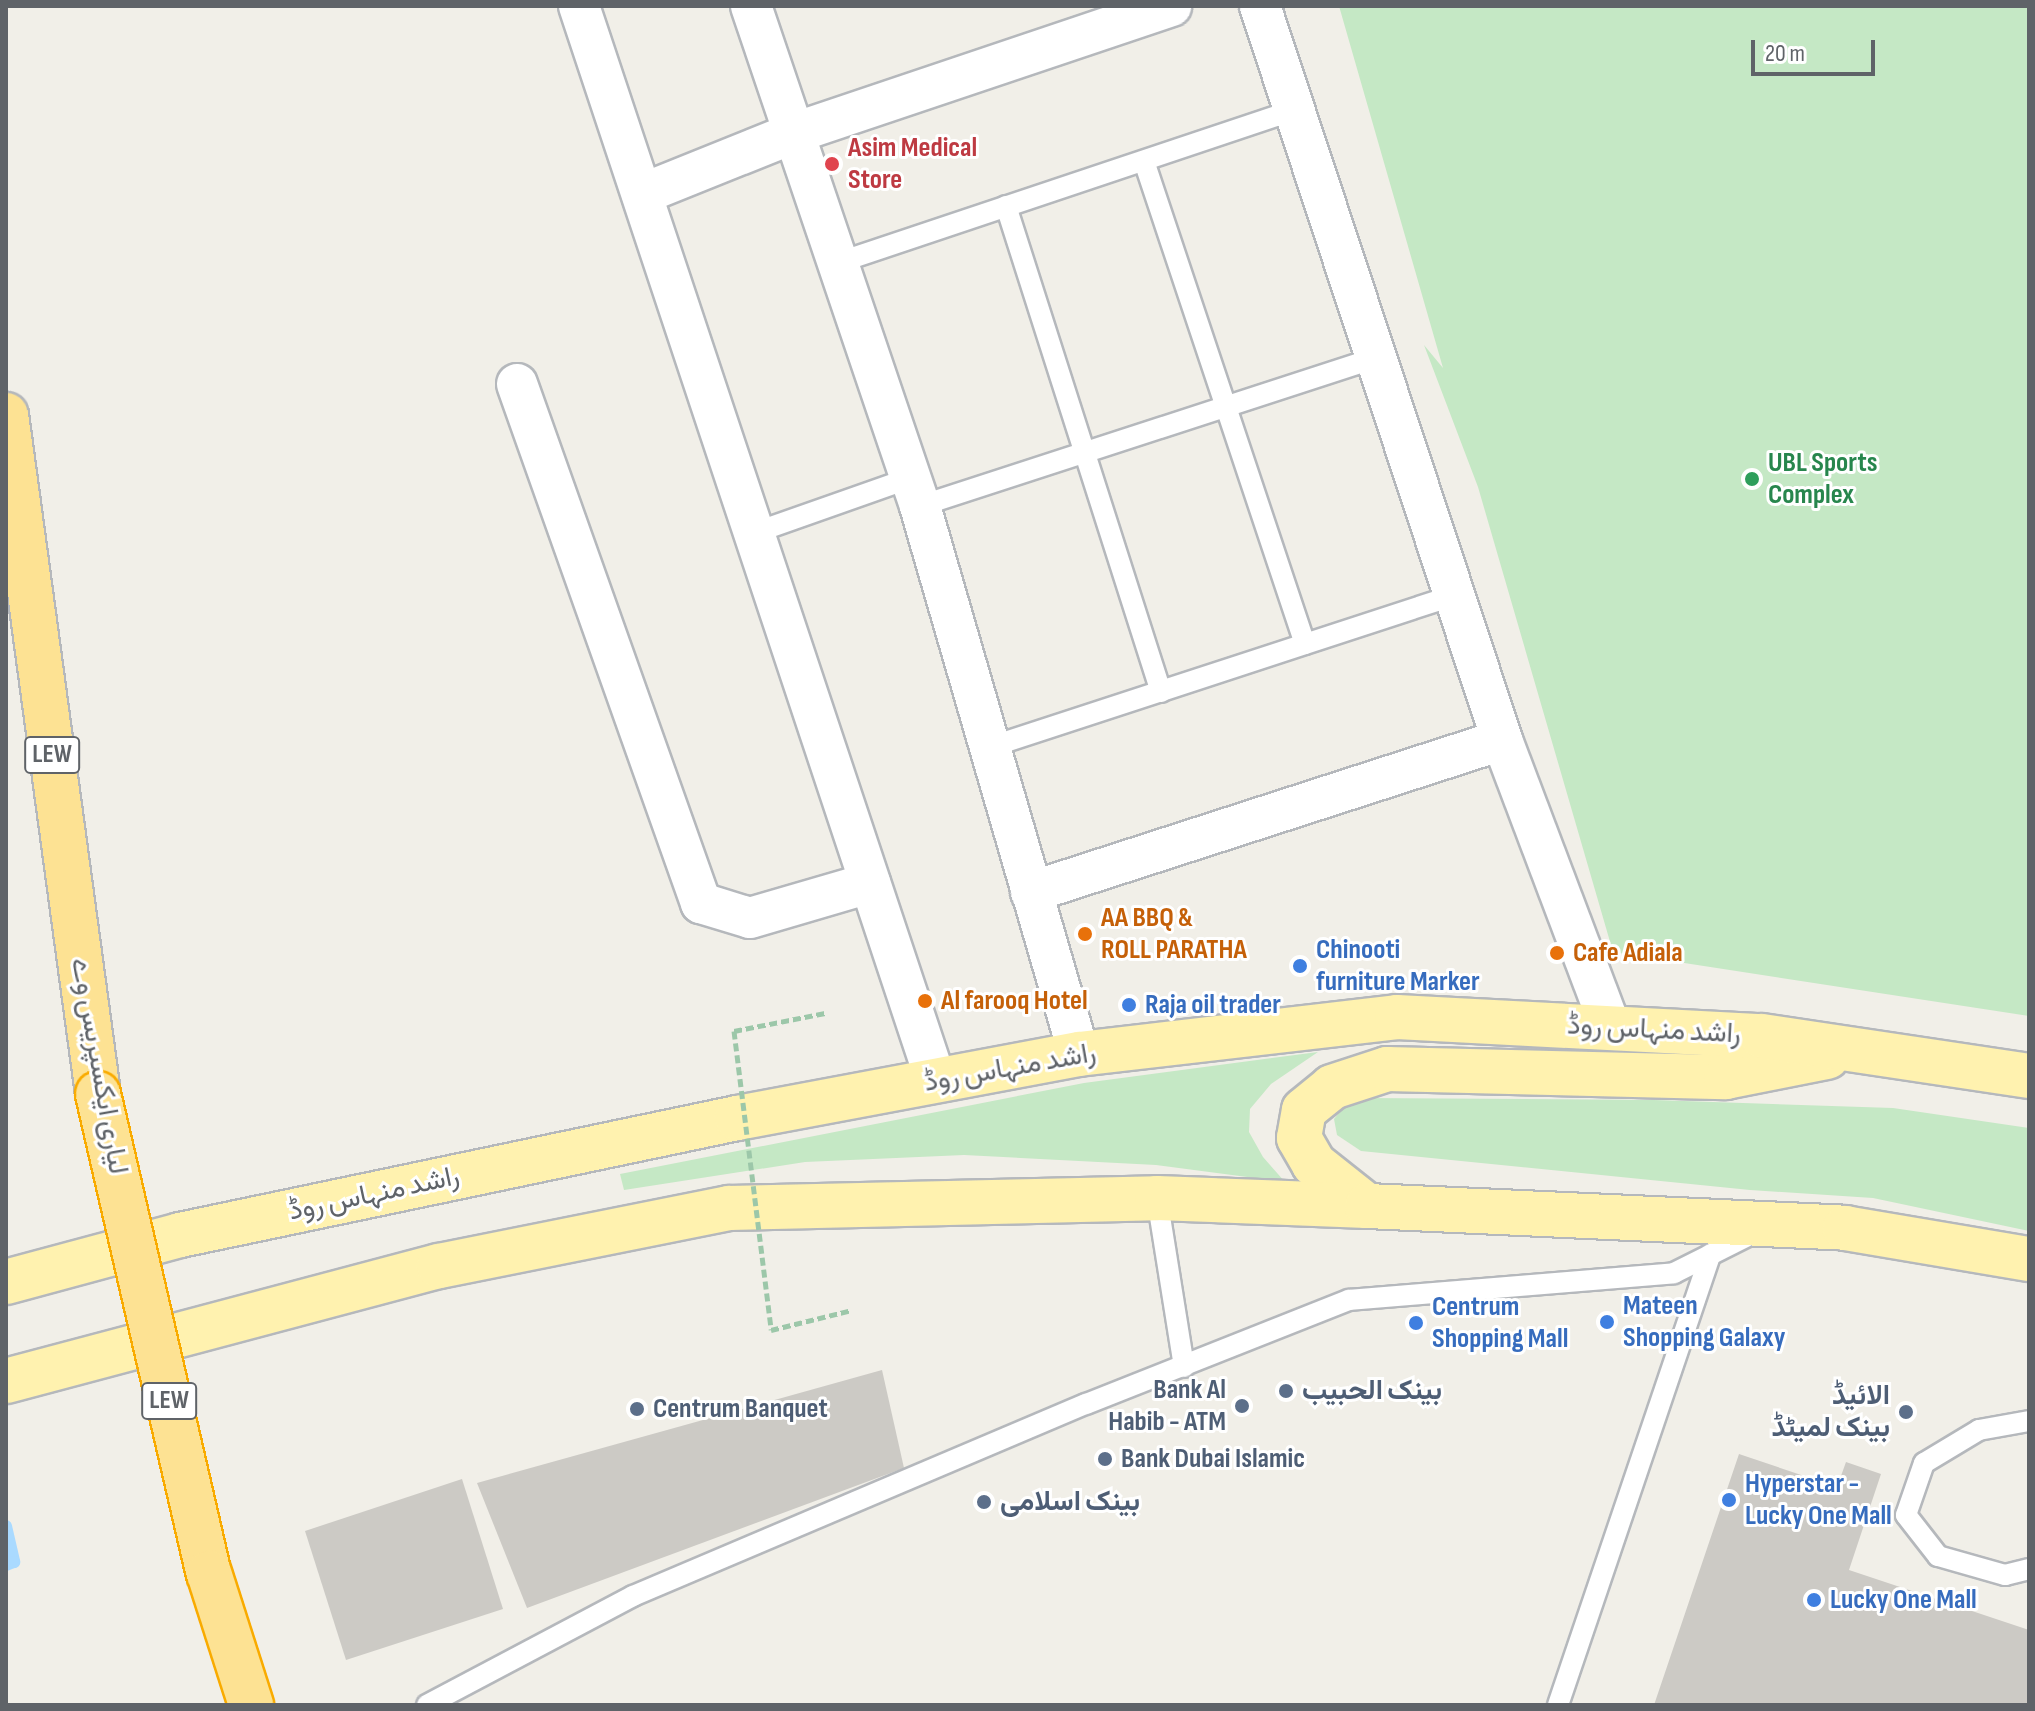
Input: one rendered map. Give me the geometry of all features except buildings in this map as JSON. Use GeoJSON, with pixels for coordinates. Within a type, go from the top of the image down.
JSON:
{"type":"FeatureCollection","features":[{"type":"Feature","properties":{"kind":"highway","name":"لیاری ایکسپریس وے"},"geometry":{"type":"LineString","coordinates":[[6,415],[98,1094],[209,1573],[251,1705]]}},
{"type":"Feature","properties":{"kind":"main road","name":"راشد منہاس روڈ"},"geometry":{"type":"LineString","coordinates":[[6,1282],[180,1235],[737,1118],[1079,1054],[1397,1017],[1762,1036],[2029,1076]]}},
{"type":"Feature","properties":{"kind":"main road"},"geometry":{"type":"LineString","coordinates":[[1367,1206],[1314,1164],[1299,1138],[1304,1110],[1332,1087],[1387,1069],[1726,1077],[1861,1051]]}},
{"type":"Feature","properties":{"kind":"main road"},"geometry":{"type":"LineString","coordinates":[[6,1381],[439,1266],[729,1208],[1157,1198],[1367,1206],[1845,1228],[2029,1259]]}},
{"type":"Feature","properties":{"kind":"street"},"geometry":{"type":"LineString","coordinates":[[579,6],[936,1081]]}},
{"type":"Feature","properties":{"kind":"street"},"geometry":{"type":"LineString","coordinates":[[751,6],[915,492],[1079,1054]]}},
{"type":"Feature","properties":{"kind":"street"},"geometry":{"type":"LineString","coordinates":[[642,194],[794,133],[1171,6]]}},
{"type":"Feature","properties":{"kind":"street"},"geometry":{"type":"LineString","coordinates":[[1260,6],[1502,740],[1610,1026]]}},
{"type":"Feature","properties":{"kind":"street"},"geometry":{"type":"LineString","coordinates":[[517,384],[701,903],[750,918],[870,883]]}},
{"type":"Feature","properties":{"kind":"street"},"geometry":{"type":"LineString","coordinates":[[1031,892],[1502,740]]}},
{"type":"Feature","properties":{"kind":"lane"},"geometry":{"type":"LineString","coordinates":[[837,263],[1294,110]]}},
{"type":"Feature","properties":{"kind":"lane"},"geometry":{"type":"LineString","coordinates":[[1144,161],[1305,644]]}},
{"type":"Feature","properties":{"kind":"lane"},"geometry":{"type":"LineString","coordinates":[[1006,206],[1161,692]]}},
{"type":"Feature","properties":{"kind":"lane"},"geometry":{"type":"LineString","coordinates":[[754,533],[1084,451],[1375,358]]}},
{"type":"Feature","properties":{"kind":"lane"},"geometry":{"type":"LineString","coordinates":[[990,747],[1454,595]]}},
{"type":"Feature","properties":{"kind":"lane"},"geometry":{"type":"LineString","coordinates":[[1157,1198],[1184,1367]]}},
{"type":"Feature","properties":{"kind":"lane"},"geometry":{"type":"LineString","coordinates":[[427,1705],[633,1596],[1086,1404],[1349,1300],[1674,1273],[1771,1225]]}},
{"type":"Feature","properties":{"kind":"lane"},"geometry":{"type":"LineString","coordinates":[[1558,1705],[1711,1254]]}},
{"type":"Feature","properties":{"kind":"lane"},"geometry":{"type":"LineString","coordinates":[[2029,1421],[1979,1430],[1924,1463],[1906,1515],[1938,1556],[2005,1575],[2029,1569]]}},
{"type":"Feature","properties":{"kind":"path"},"geometry":{"type":"LineString","coordinates":[[825,1013],[734,1031],[771,1330],[852,1310]]}},
{"type":"Feature","properties":{"kind":"green space","name":"UBL Sports Complex"},"geometry":{"type":"Polygon","coordinates":[[[1339,6],[2029,6],[2029,1016],[1613,952],[1478,487],[1424,345],[1443,368],[1339,6]]]}},
{"type":"Feature","properties":{"kind":"green space"},"geometry":{"type":"Polygon","coordinates":[[[1318,1052],[1271,1084],[1250,1109],[1249,1132],[1263,1157],[1285,1182],[1156,1165],[964,1155],[805,1162],[624,1190],[620,1174],[1084,1083],[1318,1052]]]}},
{"type":"Feature","properties":{"kind":"green space"},"geometry":{"type":"Polygon","coordinates":[[[1362,1098],[1654,1100],[1893,1108],[2029,1128],[2029,1231],[1873,1198],[1750,1190],[1361,1151],[1337,1135],[1334,1119],[1344,1107],[1362,1098]]]}},
{"type":"Feature","properties":{"kind":"waterway"},"geometry":{"type":"LineString","coordinates":[[6,1526],[14,1562],[6,1565]]}},
{"type":"Feature","properties":{"kind":"place","name":"Asim Medical Store"},"geometry":{"type":"Point","coordinates":[832,164]}},
{"type":"Feature","properties":{"kind":"place","name":"UBL Sports Complex"},"geometry":{"type":"Point","coordinates":[1752,479]}},
{"type":"Feature","properties":{"kind":"place","name":"AA BBQ & ROLL PARATHA"},"geometry":{"type":"Point","coordinates":[1085,934]}},
{"type":"Feature","properties":{"kind":"place","name":"Cafe Adiala"},"geometry":{"type":"Point","coordinates":[1557,953]}},
{"type":"Feature","properties":{"kind":"place","name":"Chinooti furniture Marker"},"geometry":{"type":"Point","coordinates":[1300,966]}},
{"type":"Feature","properties":{"kind":"place","name":"Al farooq Hotel"},"geometry":{"type":"Point","coordinates":[925,1001]}},
{"type":"Feature","properties":{"kind":"place","name":"Raja oil trader"},"geometry":{"type":"Point","coordinates":[1129,1005]}},
{"type":"Feature","properties":{"kind":"place","name":"Mateen Shopping Galaxy"},"geometry":{"type":"Point","coordinates":[1607,1322]}},
{"type":"Feature","properties":{"kind":"place","name":"Centrum Shopping Mall"},"geometry":{"type":"Point","coordinates":[1416,1323]}},
{"type":"Feature","properties":{"kind":"place","name":"بينک الحبيب"},"geometry":{"type":"Point","coordinates":[1286,1391]}},
{"type":"Feature","properties":{"kind":"place","name":"Bank Al Habib - ATM"},"geometry":{"type":"Point","coordinates":[1242,1406]}},
{"type":"Feature","properties":{"kind":"place","name":"Centrum Banquet"},"geometry":{"type":"Point","coordinates":[637,1409]}},
{"type":"Feature","properties":{"kind":"place","name":"الائیڈ بینک لمیٹڈ"},"geometry":{"type":"Point","coordinates":[1906,1412]}},
{"type":"Feature","properties":{"kind":"place","name":"Bank Dubai Islamic"},"geometry":{"type":"Point","coordinates":[1105,1459]}},
{"type":"Feature","properties":{"kind":"place","name":"Hyperstar - Lucky One Mall"},"geometry":{"type":"Point","coordinates":[1729,1500]}},
{"type":"Feature","properties":{"kind":"place","name":"بینک اسلامی"},"geometry":{"type":"Point","coordinates":[984,1502]}},
{"type":"Feature","properties":{"kind":"place","name":"Lucky One Mall"},"geometry":{"type":"Point","coordinates":[1814,1600]}}]}
